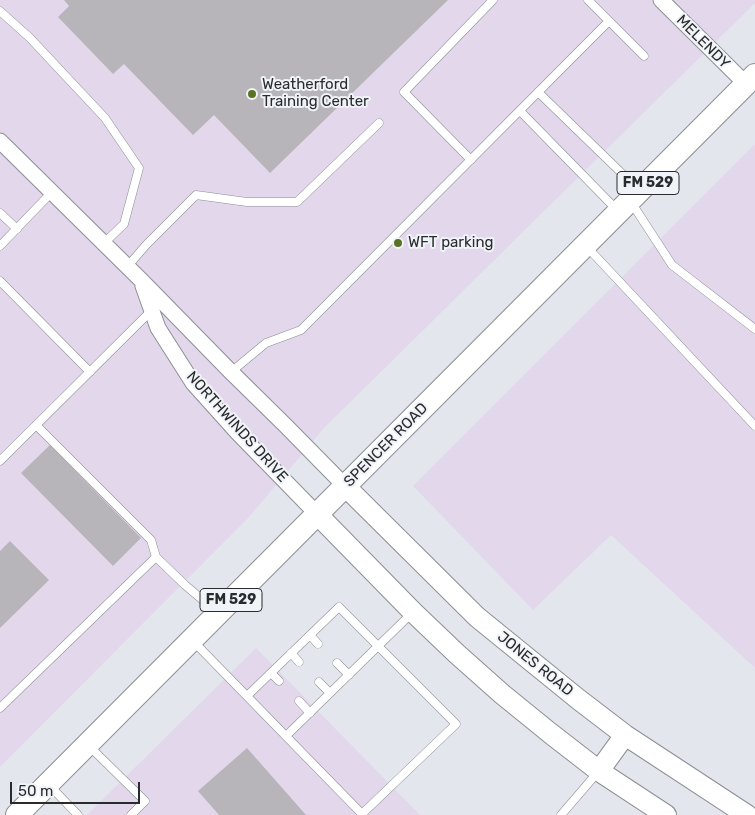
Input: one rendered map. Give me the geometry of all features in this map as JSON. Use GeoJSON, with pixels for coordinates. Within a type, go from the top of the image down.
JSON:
{"type":"FeatureCollection","features":[{"type":"Feature","properties":{"kind":"main road","name":"SPENCER ROAD"},"geometry":{"type":"LineString","coordinates":[[17,815],[750,80]]}},
{"type":"Feature","properties":{"kind":"main road","name":"JONES ROAD"},"geometry":{"type":"LineString","coordinates":[[345,486],[477,617],[625,735],[747,815]]}},
{"type":"Feature","properties":{"kind":"main road"},"geometry":{"type":"LineString","coordinates":[[317,514],[413,612],[502,694],[599,770],[666,815]]}},
{"type":"Feature","properties":{"kind":"main road"},"geometry":{"type":"LineString","coordinates":[[599,770],[625,735]]}},
{"type":"Feature","properties":{"kind":"street","name":"MELENDY"},"geometry":{"type":"LineString","coordinates":[[661,0],[750,80]]}},
{"type":"Feature","properties":{"kind":"street","name":"NORTHWINDS DRIVE"},"geometry":{"type":"LineString","coordinates":[[0,141],[141,280],[156,306],[230,372],[345,486]]}},
{"type":"Feature","properties":{"kind":"street","name":"NORTHWINDS DRIVE"},"geometry":{"type":"LineString","coordinates":[[156,306],[158,328],[193,383],[237,432],[317,514]]}},
{"type":"Feature","properties":{"kind":"lane"},"geometry":{"type":"LineString","coordinates":[[471,160],[404,92],[493,0]]}},
{"type":"Feature","properties":{"kind":"lane"},"geometry":{"type":"LineString","coordinates":[[588,0],[644,56]]}},
{"type":"Feature","properties":{"kind":"lane"},"geometry":{"type":"LineString","coordinates":[[0,11],[30,38],[105,118],[139,168],[124,224],[104,243]]}},
{"type":"Feature","properties":{"kind":"lane"},"geometry":{"type":"LineString","coordinates":[[230,372],[266,342],[301,330],[609,21]]}},
{"type":"Feature","properties":{"kind":"lane"},"geometry":{"type":"LineString","coordinates":[[538,92],[630,201],[672,265],[755,329]]}},
{"type":"Feature","properties":{"kind":"lane"},"geometry":{"type":"LineString","coordinates":[[520,110],[630,201]]}},
{"type":"Feature","properties":{"kind":"lane"},"geometry":{"type":"LineString","coordinates":[[127,267],[146,245],[196,195],[247,202],[297,202],[379,123]]}},
{"type":"Feature","properties":{"kind":"lane"},"geometry":{"type":"LineString","coordinates":[[0,246],[52,192]]}},
{"type":"Feature","properties":{"kind":"lane"},"geometry":{"type":"LineString","coordinates":[[0,212],[16,229]]}},
{"type":"Feature","properties":{"kind":"lane"},"geometry":{"type":"LineString","coordinates":[[586,245],[755,426]]}},
{"type":"Feature","properties":{"kind":"lane"},"geometry":{"type":"LineString","coordinates":[[0,281],[90,372]]}},
{"type":"Feature","properties":{"kind":"lane"},"geometry":{"type":"LineString","coordinates":[[0,461],[156,306]]}},
{"type":"Feature","properties":{"kind":"lane"},"geometry":{"type":"LineString","coordinates":[[36,425],[151,540],[156,557],[218,613]]}},
{"type":"Feature","properties":{"kind":"lane"},"geometry":{"type":"LineString","coordinates":[[0,708],[156,557]]}},
{"type":"Feature","properties":{"kind":"lane"},"geometry":{"type":"LineString","coordinates":[[192,640],[286,736],[363,814],[456,724],[339,607],[247,696]]}},
{"type":"Feature","properties":{"kind":"lane"},"geometry":{"type":"LineString","coordinates":[[286,736],[413,612]]}},
{"type":"Feature","properties":{"kind":"lane"},"geometry":{"type":"LineString","coordinates":[[310,635],[318,644]]}},
{"type":"Feature","properties":{"kind":"lane"},"geometry":{"type":"LineString","coordinates":[[291,653],[299,662]]}},
{"type":"Feature","properties":{"kind":"lane"},"geometry":{"type":"LineString","coordinates":[[337,663],[349,675]]}},
{"type":"Feature","properties":{"kind":"lane"},"geometry":{"type":"LineString","coordinates":[[270,673],[279,682]]}},
{"type":"Feature","properties":{"kind":"lane"},"geometry":{"type":"LineString","coordinates":[[319,682],[330,693]]}},
{"type":"Feature","properties":{"kind":"lane"},"geometry":{"type":"LineString","coordinates":[[299,701],[310,713]]}},
{"type":"Feature","properties":{"kind":"lane"},"geometry":{"type":"LineString","coordinates":[[87,744],[145,801],[131,815]]}},
{"type":"Feature","properties":{"kind":"lane"},"geometry":{"type":"LineString","coordinates":[[561,815],[599,770]]}},
{"type":"Feature","properties":{"kind":"lane"},"geometry":{"type":"LineString","coordinates":[[47,784],[78,815]]}},
{"type":"Feature","properties":{"kind":"shaded area"},"geometry":{"type":"Polygon","coordinates":[[[0,0],[755,0],[755,3],[325,427],[249,517],[0,767],[0,0]]]}},
{"type":"Feature","properties":{"kind":"shaded area"},"geometry":{"type":"Polygon","coordinates":[[[755,144],[755,668],[611,535],[533,610],[413,486],[755,144]]]}},
{"type":"Feature","properties":{"kind":"shaded area"},"geometry":{"type":"Polygon","coordinates":[[[256,648],[420,815],[87,815],[256,648]]]}},
{"type":"Feature","properties":{"kind":"building","name":"Weatherford Training Center"},"geometry":{"type":"Polygon","coordinates":[[[64,0],[448,0],[270,173],[214,115],[193,135],[124,64],[113,74],[58,17],[69,6],[64,0]]]}},
{"type":"Feature","properties":{"kind":"building"},"geometry":{"type":"Polygon","coordinates":[[[50,445],[141,538],[113,566],[21,473],[50,445]]]}},
{"type":"Feature","properties":{"kind":"building"},"geometry":{"type":"Polygon","coordinates":[[[10,541],[49,580],[0,628],[0,551],[10,541]]]}},
{"type":"Feature","properties":{"kind":"building"},"geometry":{"type":"Polygon","coordinates":[[[247,748],[306,815],[219,815],[198,791],[247,748]]]}},
{"type":"Feature","properties":{"kind":"place","name":"Weatherford Training Center"},"geometry":{"type":"Point","coordinates":[252,94]}},
{"type":"Feature","properties":{"kind":"place","name":"WFT parking"},"geometry":{"type":"Point","coordinates":[398,243]}}]}
